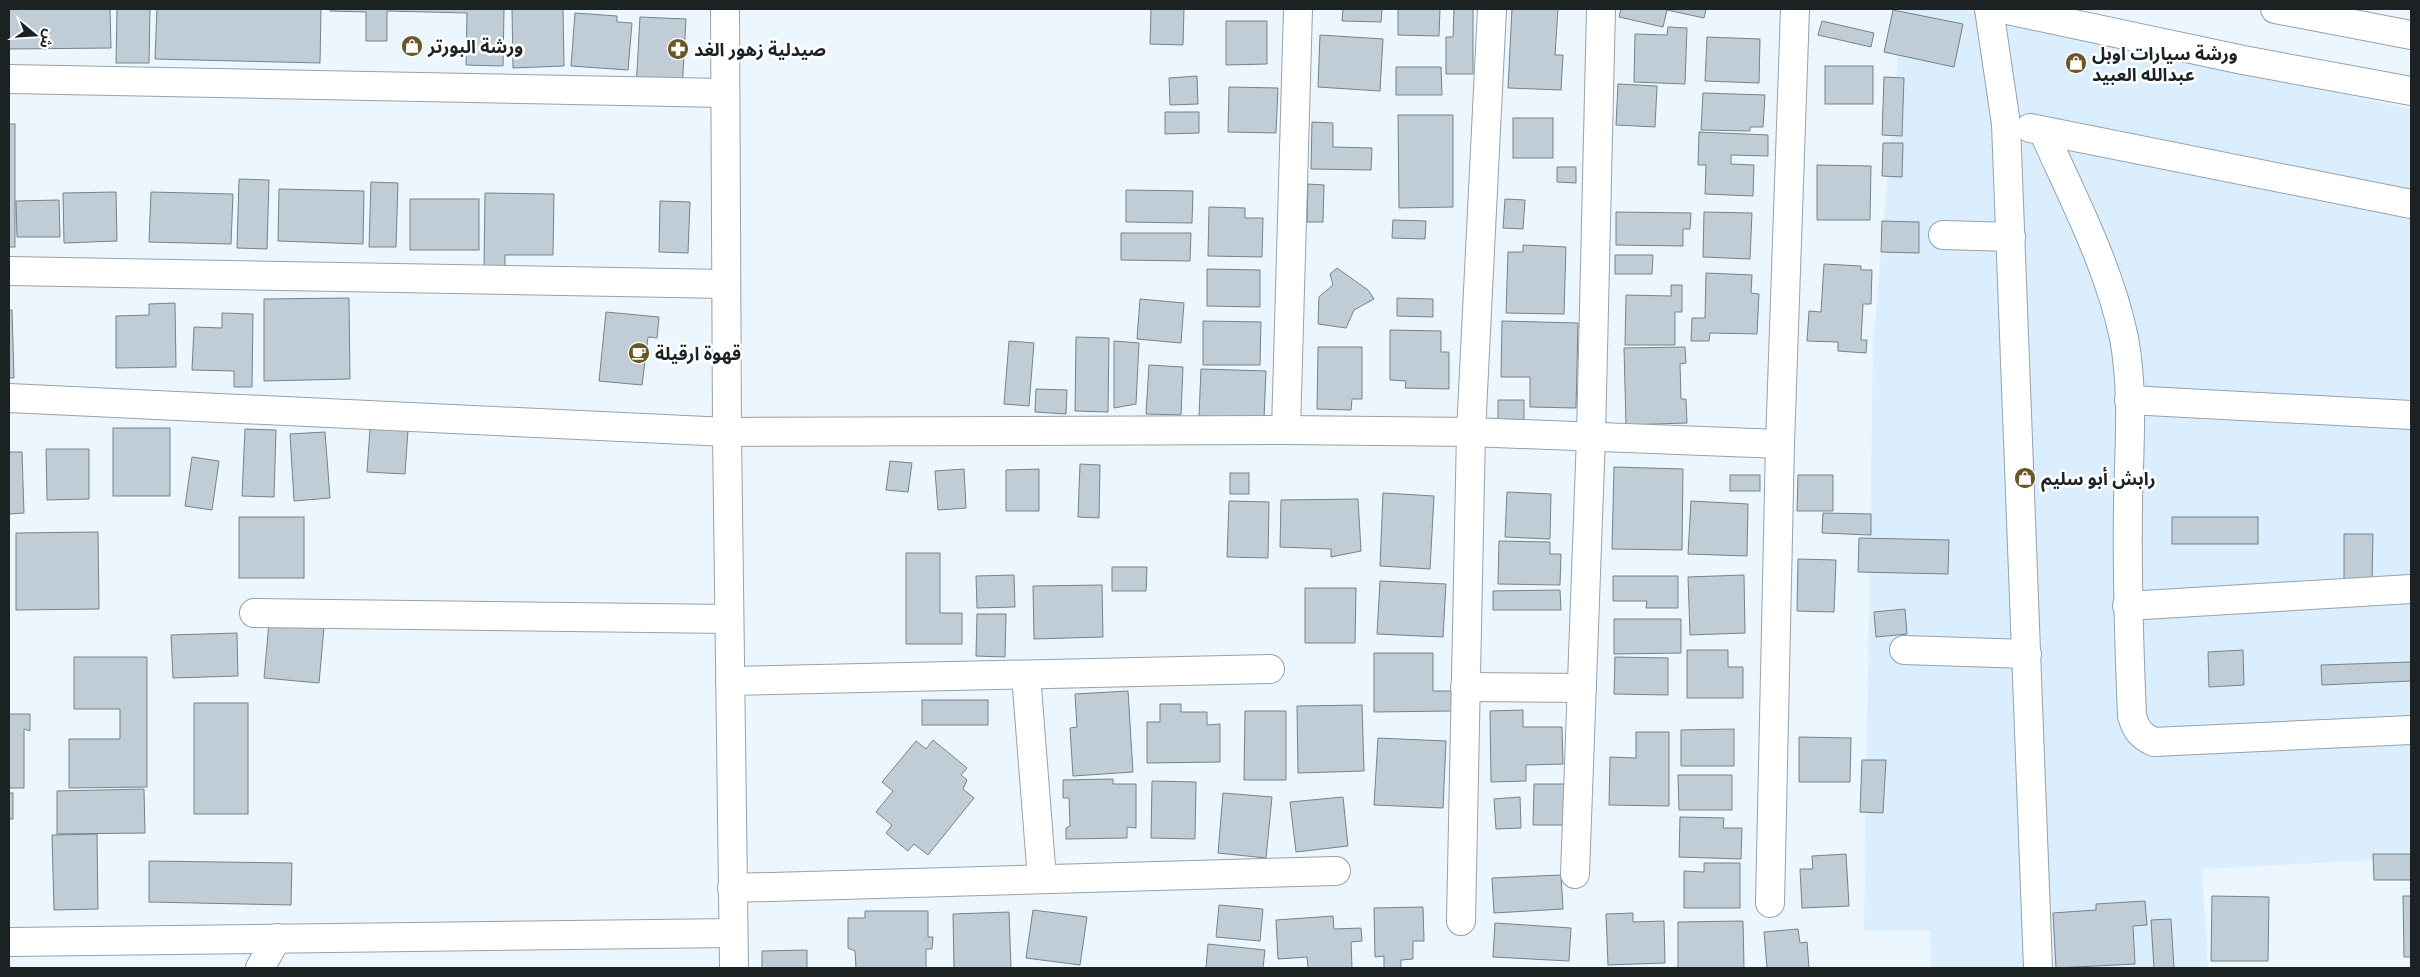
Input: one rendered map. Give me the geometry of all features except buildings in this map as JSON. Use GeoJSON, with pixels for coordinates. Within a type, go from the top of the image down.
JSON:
{"type":"FeatureCollection","features":[{"type":"Feature","properties":{"kind":"street"},"geometry":{"type":"LineString","coordinates":[[725,9],[726,432],[734,968]]}},
{"type":"Feature","properties":{"kind":"street"},"geometry":{"type":"LineString","coordinates":[[1286,430],[1298,9]]}},
{"type":"Feature","properties":{"kind":"street"},"geometry":{"type":"LineString","coordinates":[[1461,921],[1471,432],[1492,9]]}},
{"type":"Feature","properties":{"kind":"street"},"geometry":{"type":"LineString","coordinates":[[1575,874],[1591,436],[1601,9]]}},
{"type":"Feature","properties":{"kind":"street"},"geometry":{"type":"LineString","coordinates":[[1770,903],[1780,444],[1795,9]]}},
{"type":"Feature","properties":{"kind":"street"},"geometry":{"type":"LineString","coordinates":[[1989,9],[2006,124],[2038,968]]}},
{"type":"Feature","properties":{"kind":"street"},"geometry":{"type":"LineString","coordinates":[[2003,9],[2243,60],[2411,91]]}},
{"type":"Feature","properties":{"kind":"street"},"geometry":{"type":"LineString","coordinates":[[2276,9],[2369,17],[2411,35]]}},
{"type":"Feature","properties":{"kind":"street"},"geometry":{"type":"LineString","coordinates":[[9,79],[725,93]]}},
{"type":"Feature","properties":{"kind":"street"},"geometry":{"type":"LineString","coordinates":[[2006,124],[2411,204]]}},
{"type":"Feature","properties":{"kind":"street"},"geometry":{"type":"LineString","coordinates":[[2043,131],[2094,246],[2118,310],[2128,370],[2130,400],[2127,606],[2132,716],[2136,728],[2143,737],[2154,742],[2411,730]]}},
{"type":"Feature","properties":{"kind":"street"},"geometry":{"type":"LineString","coordinates":[[1943,235],[2011,236]]}},
{"type":"Feature","properties":{"kind":"street"},"geometry":{"type":"LineString","coordinates":[[9,271],[726,284]]}},
{"type":"Feature","properties":{"kind":"street"},"geometry":{"type":"LineString","coordinates":[[9,398],[726,432],[1286,430],[1471,432],[1780,444]]}},
{"type":"Feature","properties":{"kind":"street"},"geometry":{"type":"LineString","coordinates":[[2130,400],[2411,415]]}},
{"type":"Feature","properties":{"kind":"street"},"geometry":{"type":"LineString","coordinates":[[2127,606],[2411,589]]}},
{"type":"Feature","properties":{"kind":"street"},"geometry":{"type":"LineString","coordinates":[[254,613],[729,619]]}},
{"type":"Feature","properties":{"kind":"street"},"geometry":{"type":"LineString","coordinates":[[1904,650],[2027,654]]}},
{"type":"Feature","properties":{"kind":"street"},"geometry":{"type":"LineString","coordinates":[[730,681],[1270,669]]}},
{"type":"Feature","properties":{"kind":"street"},"geometry":{"type":"LineString","coordinates":[[1026,674],[1042,879]]}},
{"type":"Feature","properties":{"kind":"street"},"geometry":{"type":"LineString","coordinates":[[1465,687],[1582,688]]}},
{"type":"Feature","properties":{"kind":"street"},"geometry":{"type":"LineString","coordinates":[[732,888],[1336,871]]}},
{"type":"Feature","properties":{"kind":"street"},"geometry":{"type":"LineString","coordinates":[[9,942],[733,933]]}},
{"type":"Feature","properties":{"kind":"street"},"geometry":{"type":"LineString","coordinates":[[260,968],[276,938]]}},
{"type":"Feature","properties":{"kind":"shaded area"},"geometry":{"type":"Polygon","coordinates":[[[1902,9],[1959,9],[2411,109],[2411,858],[2202,869],[2208,968],[1931,968],[1930,930],[1864,931],[1873,345],[1902,9]]]}},
{"type":"Feature","properties":{"kind":"place","name":"ورشة البورتر"},"geometry":{"type":"Point","coordinates":[412,46]}},
{"type":"Feature","properties":{"kind":"place","name":"صيدلية زهور الغد"},"geometry":{"type":"Point","coordinates":[678,49]}},
{"type":"Feature","properties":{"kind":"place","name":"ورشة سيارات اوبل عبدالله العبيد"},"geometry":{"type":"Point","coordinates":[2076,63]}},
{"type":"Feature","properties":{"kind":"place","name":"قهوة ارقيلة"},"geometry":{"type":"Point","coordinates":[639,353]}},
{"type":"Feature","properties":{"kind":"place","name":"رابش أبو سليم"},"geometry":{"type":"Point","coordinates":[2025,478]}}]}
